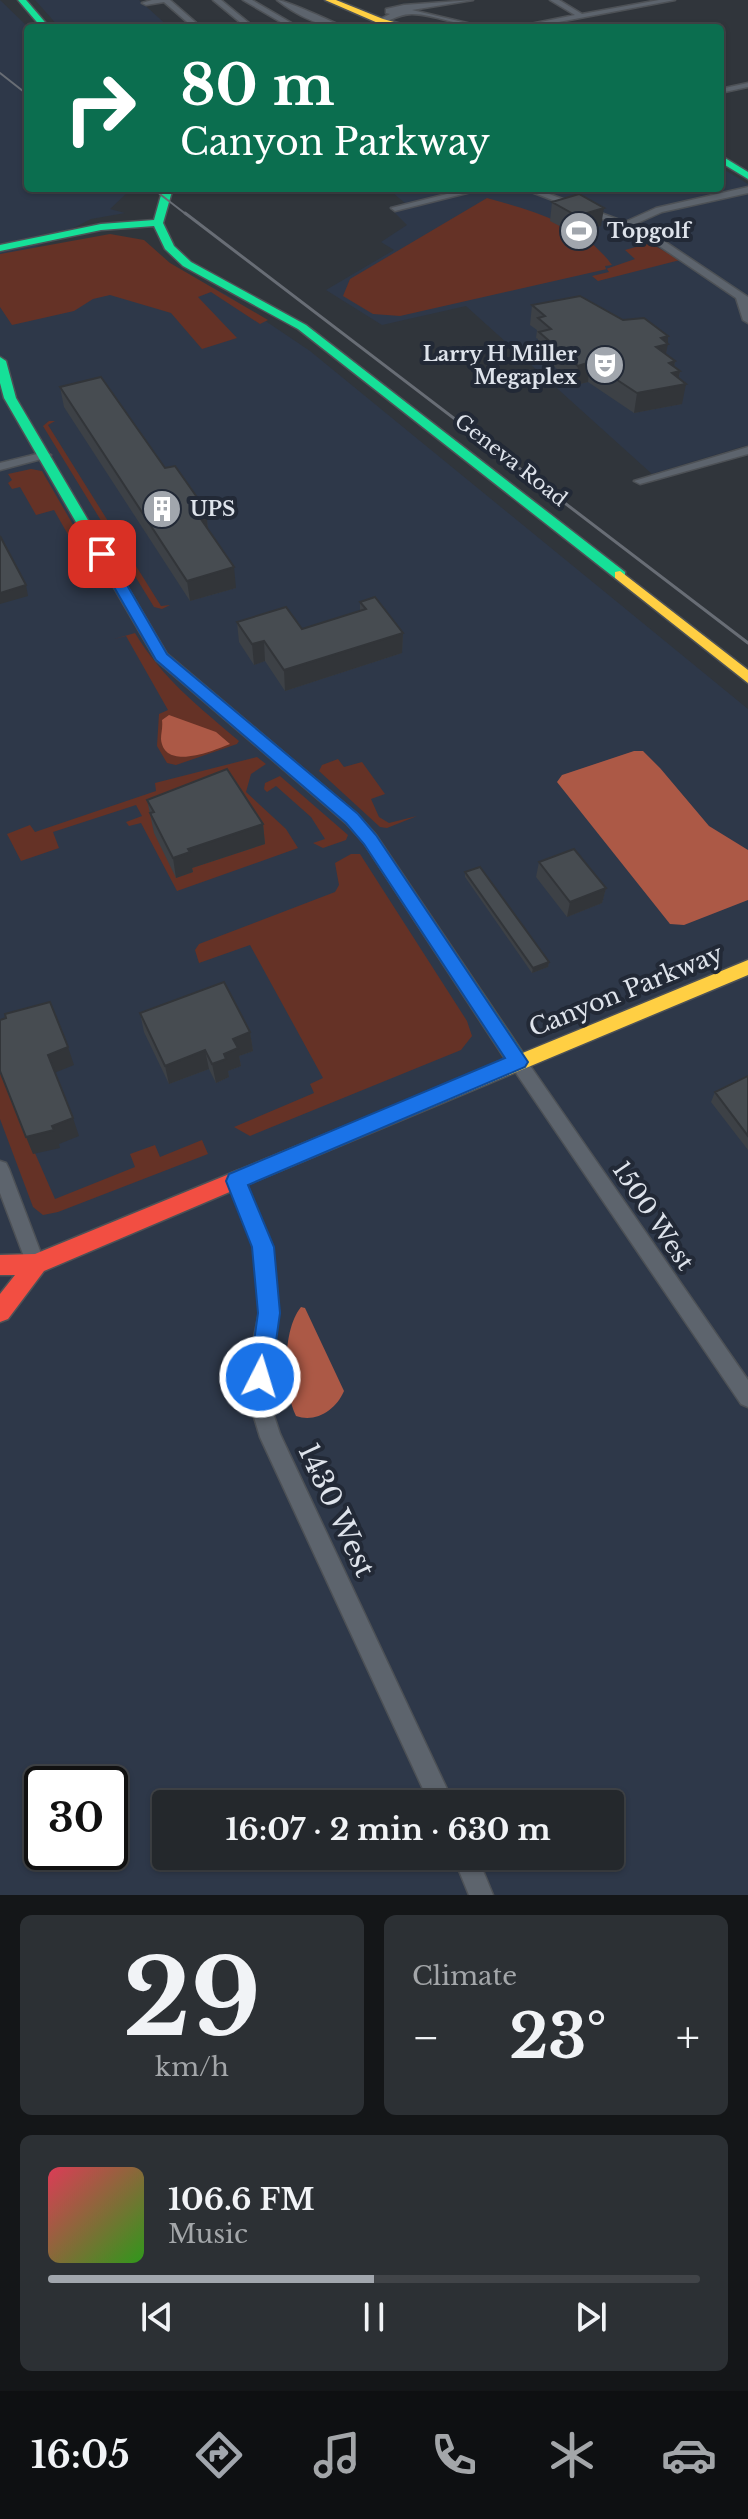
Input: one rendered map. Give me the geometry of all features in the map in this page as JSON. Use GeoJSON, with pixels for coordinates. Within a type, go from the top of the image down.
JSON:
{"type":"FeatureCollection","features":[{"type":"Feature","properties":{"kind":"main road"},"geometry":{"type":"LineString","coordinates":[[22,0],[43,24]]}},
{"type":"Feature","properties":{"kind":"main road"},"geometry":{"type":"LineString","coordinates":[[329,0],[381,21],[411,16]]}},
{"type":"Feature","properties":{"kind":"main road"},"geometry":{"type":"LineString","coordinates":[[724,161],[748,176]]}},
{"type":"Feature","properties":{"kind":"main road"},"geometry":{"type":"LineString","coordinates":[[101,227],[158,223],[166,193]]}},
{"type":"Feature","properties":{"kind":"main road"},"geometry":{"type":"LineString","coordinates":[[0,248],[131,220],[166,193]]}},
{"type":"Feature","properties":{"kind":"main road","name":"Geneva Road"},"geometry":{"type":"LineString","coordinates":[[158,223],[169,247],[187,264],[302,327],[483,465],[748,678]]}},
{"type":"Feature","properties":{"kind":"main road"},"geometry":{"type":"LineString","coordinates":[[101,227],[126,230],[169,247]]}},
{"type":"Feature","properties":{"kind":"main road"},"geometry":{"type":"LineString","coordinates":[[0,361],[3,382],[10,398],[161,657],[352,819],[370,839],[518,1062]]}},
{"type":"Feature","properties":{"kind":"main road","name":"Canyon Parkway"},"geometry":{"type":"LineString","coordinates":[[0,1265],[36,1264],[748,967]]}},
{"type":"Feature","properties":{"kind":"main road"},"geometry":{"type":"LineString","coordinates":[[0,1312],[36,1264]]}},
{"type":"Feature","properties":{"kind":"street"},"geometry":{"type":"LineString","coordinates":[[146,3],[165,0],[193,24]]}},
{"type":"Feature","properties":{"kind":"street"},"geometry":{"type":"LineString","coordinates":[[217,0],[246,24]]}},
{"type":"Feature","properties":{"kind":"street"},"geometry":{"type":"LineString","coordinates":[[247,0],[289,24]]}},
{"type":"Feature","properties":{"kind":"street"},"geometry":{"type":"LineString","coordinates":[[281,0],[304,14],[330,24]]}},
{"type":"Feature","properties":{"kind":"street"},"geometry":{"type":"LineString","coordinates":[[411,16],[440,0],[450,3],[469,0]]}},
{"type":"Feature","properties":{"kind":"street"},"geometry":{"type":"LineString","coordinates":[[554,0],[581,16]]}},
{"type":"Feature","properties":{"kind":"street"},"geometry":{"type":"LineString","coordinates":[[537,24],[671,0]]}},
{"type":"Feature","properties":{"kind":"street"},"geometry":{"type":"LineString","coordinates":[[411,16],[460,24]]}},
{"type":"Feature","properties":{"kind":"street"},"geometry":{"type":"LineString","coordinates":[[724,90],[748,85]]}},
{"type":"Feature","properties":{"kind":"street"},"geometry":{"type":"LineString","coordinates":[[626,225],[659,210],[748,190]]}},
{"type":"Feature","properties":{"kind":"street"},"geometry":{"type":"LineString","coordinates":[[395,208],[465,192]]}},
{"type":"Feature","properties":{"kind":"street"},"geometry":{"type":"LineString","coordinates":[[544,192],[655,239],[745,308]]}},
{"type":"Feature","properties":{"kind":"street"},"geometry":{"type":"LineString","coordinates":[[640,481],[748,450]]}},
{"type":"Feature","properties":{"kind":"street"},"geometry":{"type":"LineString","coordinates":[[0,467],[45,455]]}},
{"type":"Feature","properties":{"kind":"street","name":"1500 West"},"geometry":{"type":"LineString","coordinates":[[518,1062],[748,1397]]}},
{"type":"Feature","properties":{"kind":"street"},"geometry":{"type":"LineString","coordinates":[[0,1169],[36,1264]]}},
{"type":"Feature","properties":{"kind":"street","name":"1430 West"},"geometry":{"type":"LineString","coordinates":[[236,1181],[263,1247],[269,1313],[261,1352],[261,1407],[270,1437],[435,1790]]}},
{"type":"Feature","properties":{"kind":"street"},"geometry":{"type":"LineString","coordinates":[[471,1870],[481,1895]]}},
{"type":"Feature","properties":{"kind":"shaded area"},"geometry":{"type":"Polygon","coordinates":[[[0,0],[25,24],[24,192],[128,192],[110,209],[125,213],[91,219],[17,257],[177,269],[227,295],[310,351],[748,709],[748,1895],[0,1895],[0,0]]]}},
{"type":"Feature","properties":{"kind":"shaded area"},"geometry":{"type":"Polygon","coordinates":[[[35,0],[139,0],[166,24],[56,24],[35,0]]]}},
{"type":"Feature","properties":{"kind":"shaded area"},"geometry":{"type":"Polygon","coordinates":[[[724,169],[748,184],[748,445],[652,474],[466,306],[382,325],[326,290],[394,250],[381,242],[407,225],[389,207],[405,203],[392,192],[724,192],[724,169]]]}},
{"type":"Feature","properties":{"kind":"shaded area","name":"Topgolf"},"geometry":{"type":"Polygon","coordinates":[[[487,198],[539,214],[572,229],[612,265],[605,266],[606,269],[635,259],[625,250],[650,243],[680,260],[598,281],[592,276],[609,272],[607,269],[400,316],[373,314],[343,296],[350,279],[487,198]]]}},
{"type":"Feature","properties":{"kind":"shaded area"},"geometry":{"type":"Polygon","coordinates":[[[110,234],[144,240],[170,263],[268,320],[260,324],[211,292],[198,297],[237,338],[202,349],[171,313],[110,295],[93,299],[74,311],[12,325],[0,307],[0,254],[110,234]]]}},
{"type":"Feature","properties":{"kind":"shaded area"},"geometry":{"type":"Polygon","coordinates":[[[55,421],[48,425],[161,606],[170,605],[162,609],[154,607],[43,426],[55,421]]]}},
{"type":"Feature","properties":{"kind":"shaded area"},"geometry":{"type":"Polygon","coordinates":[[[31,469],[42,471],[98,568],[94,570],[97,576],[92,577],[54,510],[36,515],[20,487],[12,489],[8,483],[12,480],[8,474],[31,469]]]}},
{"type":"Feature","properties":{"kind":"shaded area"},"geometry":{"type":"Polygon","coordinates":[[[135,633],[169,678],[239,741],[237,744],[176,765],[167,763],[157,746],[159,714],[168,710],[126,636],[114,639],[135,633]]]}},
{"type":"Feature","properties":{"kind":"shaded area"},"geometry":{"type":"Polygon","coordinates":[[[169,715],[216,732],[230,744],[191,756],[171,755],[164,749],[161,739],[162,720],[169,715]]]}},
{"type":"Feature","properties":{"kind":"shaded area"},"geometry":{"type":"Polygon","coordinates":[[[634,751],[643,751],[660,768],[709,826],[748,850],[748,900],[684,925],[670,924],[557,782],[562,775],[634,751]]]}},
{"type":"Feature","properties":{"kind":"shaded area"},"geometry":{"type":"Polygon","coordinates":[[[257,757],[266,764],[251,774],[246,792],[286,829],[298,848],[177,891],[141,823],[129,826],[126,822],[142,816],[136,805],[53,832],[59,848],[21,861],[7,834],[30,825],[35,832],[156,791],[155,783],[257,757]]]}},
{"type":"Feature","properties":{"kind":"shaded area"},"geometry":{"type":"Polygon","coordinates":[[[338,759],[344,767],[362,762],[385,794],[371,799],[379,817],[389,823],[417,816],[387,828],[380,827],[319,771],[322,765],[338,759]]]}},
{"type":"Feature","properties":{"kind":"shaded area"},"geometry":{"type":"Polygon","coordinates":[[[280,776],[348,835],[346,840],[323,848],[313,843],[325,839],[311,817],[276,786],[267,792],[264,789],[265,783],[280,776]]]}},
{"type":"Feature","properties":{"kind":"shaded area"},"geometry":{"type":"Polygon","coordinates":[[[351,854],[360,854],[467,1021],[472,1036],[461,1050],[250,1136],[234,1127],[314,1093],[310,1084],[323,1078],[250,945],[199,963],[195,950],[199,944],[335,892],[339,885],[335,863],[351,854]]]}},
{"type":"Feature","properties":{"kind":"shaded area"},"geometry":{"type":"Polygon","coordinates":[[[0,1073],[55,1199],[135,1167],[130,1154],[155,1145],[160,1157],[202,1140],[208,1154],[43,1215],[33,1207],[0,1119],[0,1073]]]}},
{"type":"Feature","properties":{"kind":"shaded area"},"geometry":{"type":"Polygon","coordinates":[[[301,1307],[305,1308],[344,1391],[331,1409],[311,1418],[296,1416],[287,1376],[290,1330],[301,1307]]]}},
{"type":"Feature","properties":{"kind":"building"},"geometry":{"type":"Polygon","coordinates":[[[579,194],[604,208],[577,216],[552,202],[579,194]]]}},
{"type":"Feature","properties":{"kind":"building","name":"Larry H Miller Megaplex"},"geometry":{"type":"Polygon","coordinates":[[[580,296],[623,320],[644,318],[668,336],[661,338],[668,344],[656,347],[675,361],[669,363],[680,371],[672,373],[686,384],[637,393],[590,362],[578,366],[539,332],[551,329],[538,318],[545,316],[532,305],[580,296]]]}},
{"type":"Feature","properties":{"kind":"building","name":"UPS"},"geometry":{"type":"Polygon","coordinates":[[[101,377],[165,468],[175,466],[206,510],[196,512],[234,567],[187,581],[60,387],[101,377]]]}},
{"type":"Feature","properties":{"kind":"building"},"geometry":{"type":"Polygon","coordinates":[[[0,536],[26,585],[0,593],[0,536]]]}},
{"type":"Feature","properties":{"kind":"building"},"geometry":{"type":"Polygon","coordinates":[[[375,597],[403,633],[284,670],[264,641],[252,644],[237,622],[286,607],[302,629],[366,609],[360,602],[375,597]]]}},
{"type":"Feature","properties":{"kind":"building"},"geometry":{"type":"Polygon","coordinates":[[[227,769],[263,824],[188,849],[190,852],[173,858],[150,813],[154,812],[147,800],[227,769]]]}},
{"type":"Feature","properties":{"kind":"building"},"geometry":{"type":"Polygon","coordinates":[[[574,849],[606,888],[570,902],[539,862],[574,849]]]}},
{"type":"Feature","properties":{"kind":"building"},"geometry":{"type":"Polygon","coordinates":[[[480,867],[549,962],[533,968],[465,872],[480,867]]]}},
{"type":"Feature","properties":{"kind":"building"},"geometry":{"type":"Polygon","coordinates":[[[224,982],[250,1032],[233,1039],[238,1048],[224,1054],[226,1059],[212,1064],[205,1050],[165,1066],[140,1013],[224,982]]]}},
{"type":"Feature","properties":{"kind":"building"},"geometry":{"type":"Polygon","coordinates":[[[50,1002],[68,1047],[48,1055],[73,1118],[52,1126],[54,1130],[26,1137],[0,1071],[0,1020],[6,1018],[5,1014],[50,1002]]]}},
{"type":"Feature","properties":{"kind":"building"},"geometry":{"type":"Polygon","coordinates":[[[748,1076],[748,1136],[715,1092],[748,1076]]]}},
{"type":"Feature","properties":{"kind":"railway"},"geometry":{"type":"LineString","coordinates":[[0,73],[24,92]]}},
{"type":"Feature","properties":{"kind":"railway"},"geometry":{"type":"LineString","coordinates":[[157,192],[187,215]]}},
{"type":"Feature","properties":{"kind":"railway"},"geometry":{"type":"LineString","coordinates":[[185,213],[748,643]]}},
{"type":"Feature","properties":{"kind":"traffic: fast"},"geometry":{"type":"LineString","coordinates":[[22,0],[43,24]]}},
{"type":"Feature","properties":{"kind":"traffic: fast"},"geometry":{"type":"LineString","coordinates":[[724,161],[748,176]]}},
{"type":"Feature","properties":{"kind":"traffic: fast"},"geometry":{"type":"LineString","coordinates":[[167,192],[158,223],[169,247],[187,264],[302,327],[620,575]]}},
{"type":"Feature","properties":{"kind":"traffic: fast"},"geometry":{"type":"LineString","coordinates":[[0,248],[101,227],[158,223]]}},
{"type":"Feature","properties":{"kind":"traffic: fast"},"geometry":{"type":"LineString","coordinates":[[0,361],[10,398],[161,657],[352,819],[370,839],[518,1062]]}},
{"type":"Feature","properties":{"kind":"traffic: slow"},"geometry":{"type":"LineString","coordinates":[[329,0],[394,24]]}},
{"type":"Feature","properties":{"kind":"traffic: slow"},"geometry":{"type":"LineString","coordinates":[[620,575],[748,678]]}},
{"type":"Feature","properties":{"kind":"traffic: slow"},"geometry":{"type":"LineString","coordinates":[[239,1179],[748,967]]}},
{"type":"Feature","properties":{"kind":"traffic: jam"},"geometry":{"type":"LineString","coordinates":[[0,1265],[36,1264],[239,1179]]}},
{"type":"Feature","properties":{"kind":"traffic: jam"},"geometry":{"type":"LineString","coordinates":[[0,1312],[36,1264]]}},
{"type":"Feature","properties":{"kind":"place","name":"Topgolf"},"geometry":{"type":"Point","coordinates":[579,231]}},
{"type":"Feature","properties":{"kind":"place","name":"Larry H Miller Megaplex"},"geometry":{"type":"Point","coordinates":[605,365]}},
{"type":"Feature","properties":{"kind":"place","name":"UPS"},"geometry":{"type":"Point","coordinates":[162,509]}},
{"type":"Feature","properties":{"kind":"route"},"geometry":{"type":"LineString","coordinates":[[102,554],[161,657],[352,819],[370,839],[518,1062],[236,1181],[263,1247],[269,1313],[261,1352],[260,1377]]}}]}
